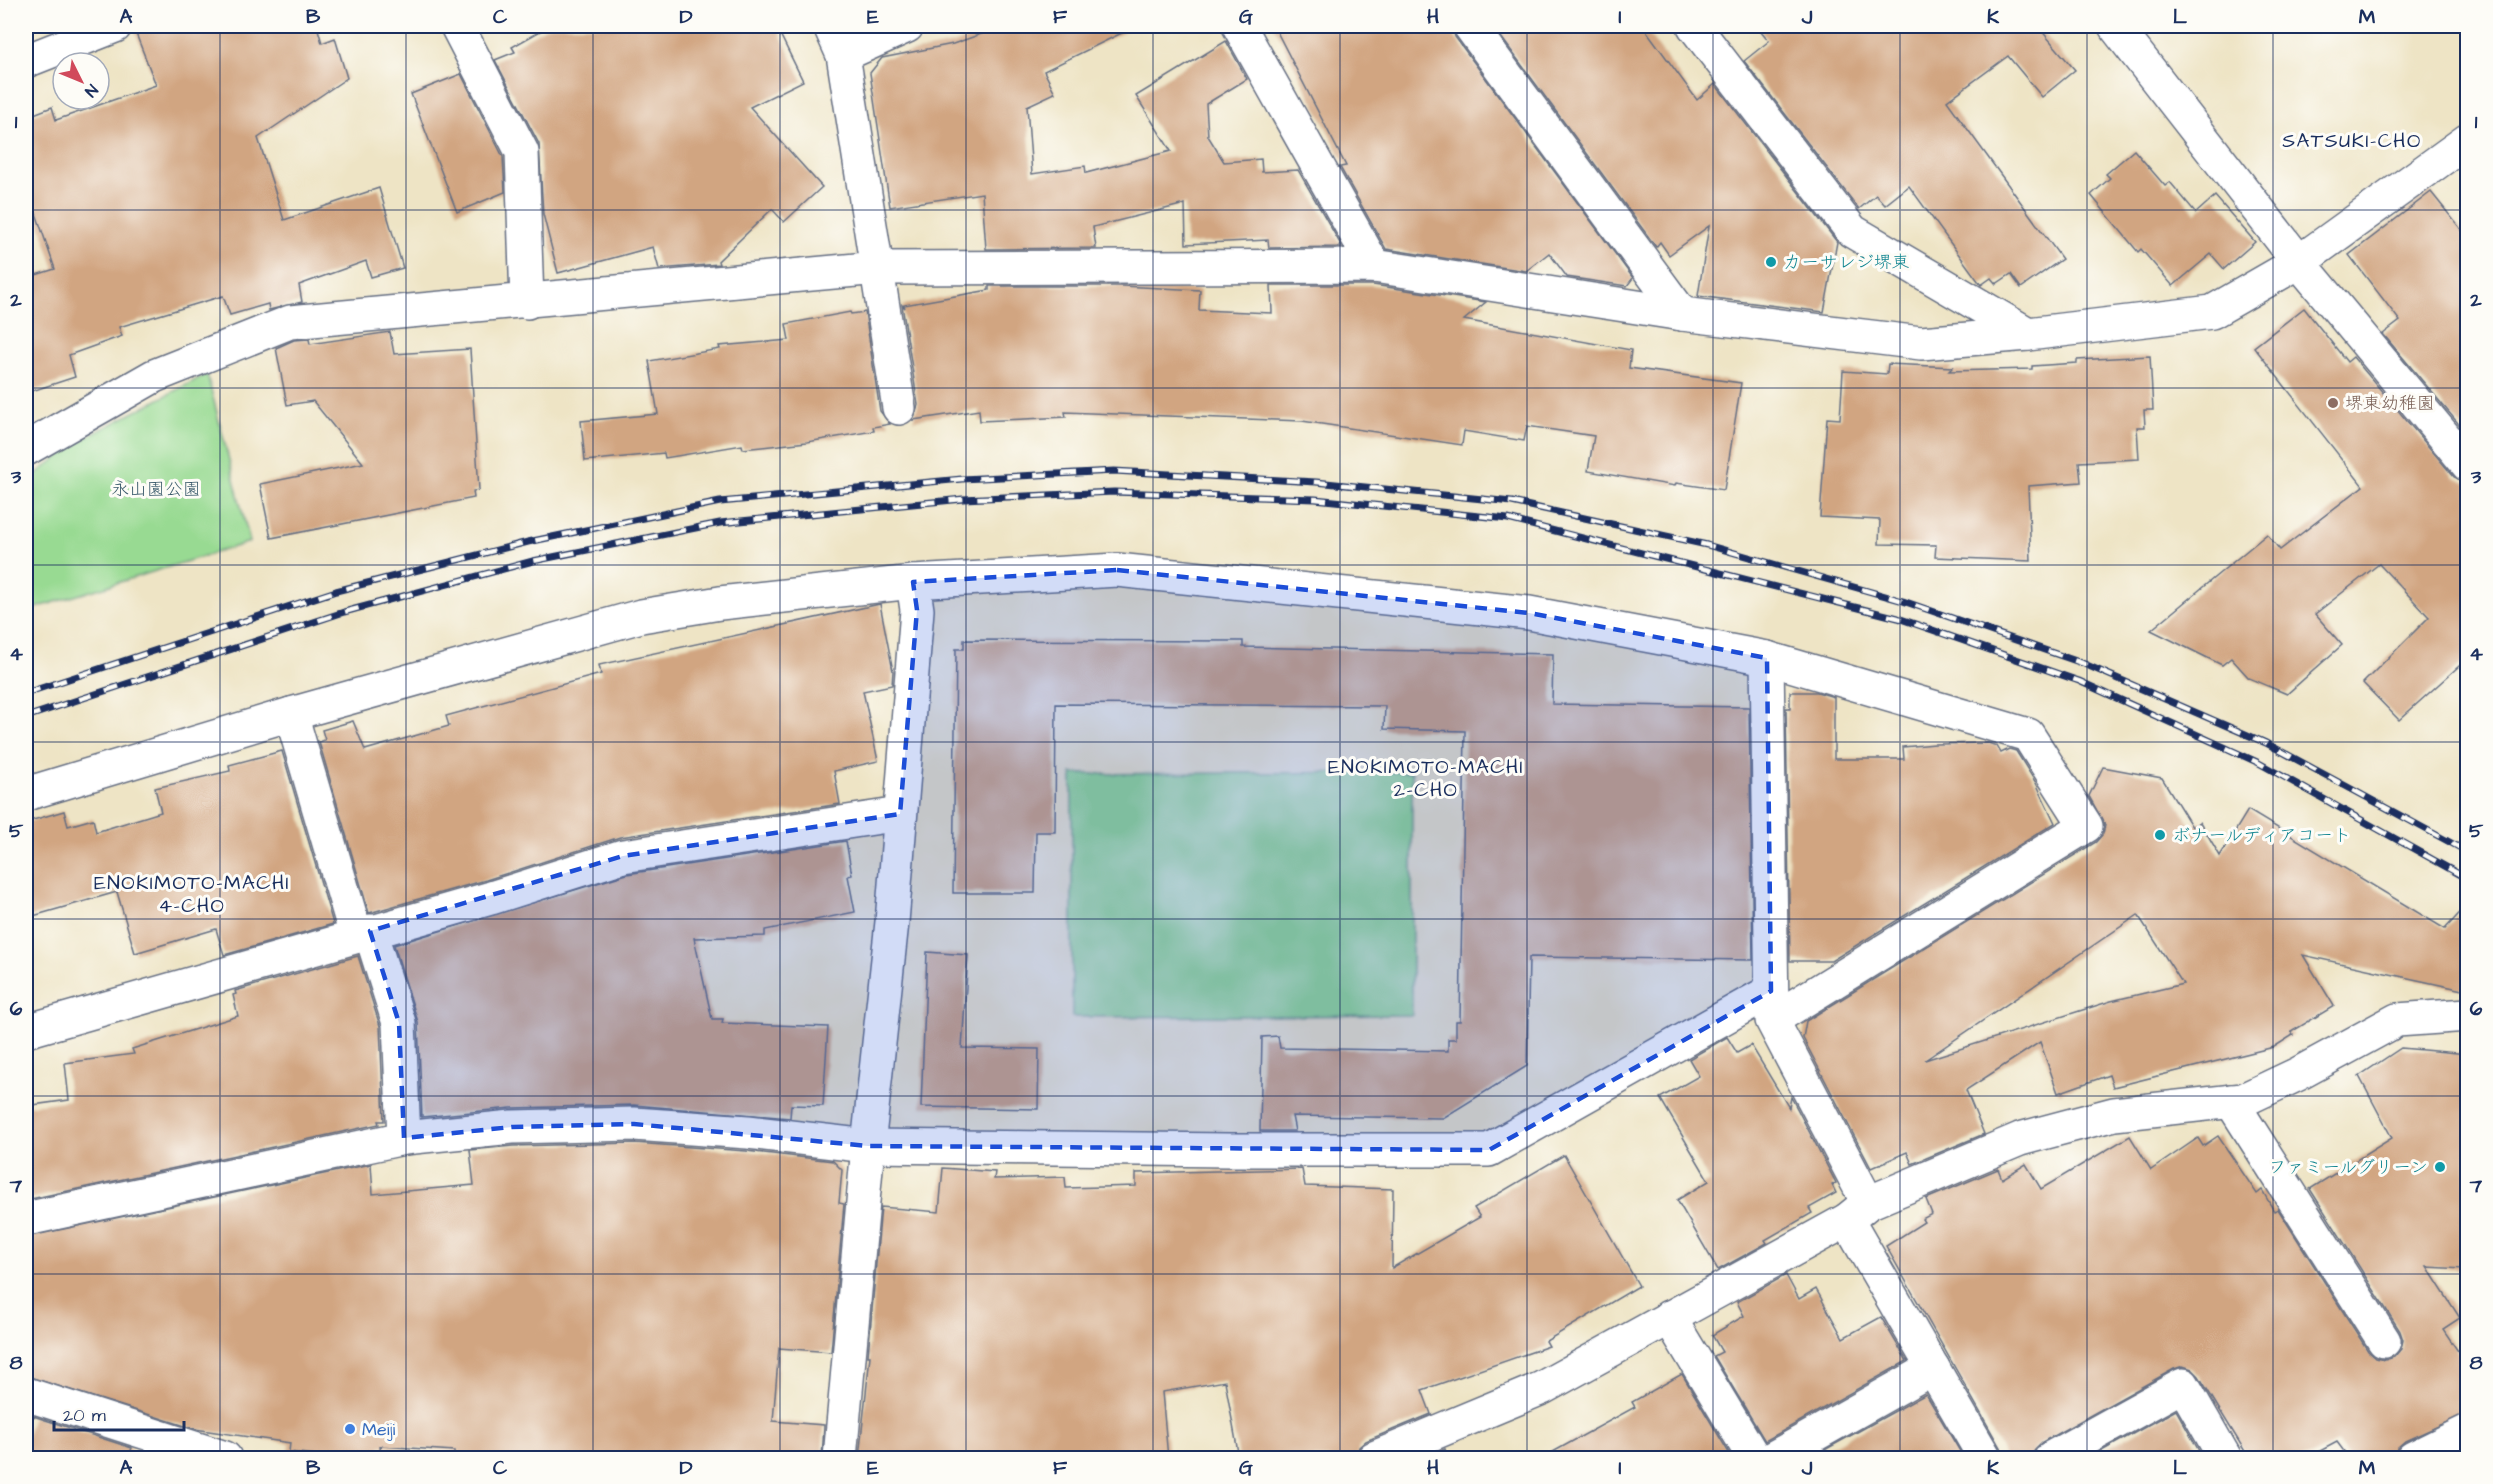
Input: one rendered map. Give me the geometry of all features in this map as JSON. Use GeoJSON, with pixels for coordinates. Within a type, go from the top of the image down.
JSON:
{"type":"FeatureCollection","features":[{"type":"Feature","properties":{"kind":"street"},"geometry":{"type":"LineString","coordinates":[[26,61],[115,26]]}},
{"type":"Feature","properties":{"kind":"street"},"geometry":{"type":"LineString","coordinates":[[457,26],[522,152],[527,302]]}},
{"type":"Feature","properties":{"kind":"street"},"geometry":{"type":"LineString","coordinates":[[830,26],[843,55],[899,408]]}},
{"type":"Feature","properties":{"kind":"street"},"geometry":{"type":"LineString","coordinates":[[843,55],[907,26]]}},
{"type":"Feature","properties":{"kind":"street"},"geometry":{"type":"LineString","coordinates":[[1239,26],[1374,266]]}},
{"type":"Feature","properties":{"kind":"street"},"geometry":{"type":"LineString","coordinates":[[1470,26],[1682,314]]}},
{"type":"Feature","properties":{"kind":"street"},"geometry":{"type":"LineString","coordinates":[[1694,26],[1852,231],[2028,334]]}},
{"type":"Feature","properties":{"kind":"street"},"geometry":{"type":"LineString","coordinates":[[2115,26],[2299,262],[2468,465]]}},
{"type":"Feature","properties":{"kind":"street"},"geometry":{"type":"LineString","coordinates":[[26,449],[154,376],[290,322],[878,268],[1374,266],[1682,314],[1921,343],[2028,334],[2212,312],[2299,262],[2468,140]]}},
{"type":"Feature","properties":{"kind":"street"},"geometry":{"type":"LineString","coordinates":[[26,794],[291,714],[641,616],[720,603],[912,582],[1117,570],[1529,613],[1767,658],[2028,735],[2086,826],[1772,1005],[1489,1150],[1159,1150],[868,1146],[748,1132],[634,1124],[512,1127],[404,1138],[26,1219]]}},
{"type":"Feature","properties":{"kind":"street"},"geometry":{"type":"LineString","coordinates":[[840,1458],[868,1146],[892,922],[918,610],[912,582]]}},
{"type":"Feature","properties":{"kind":"street"},"geometry":{"type":"LineString","coordinates":[[1767,658],[1772,1005],[1857,1211],[1933,1368],[1985,1458]]}},
{"type":"Feature","properties":{"kind":"street"},"geometry":{"type":"LineString","coordinates":[[291,714],[363,933],[399,1023],[404,1138]]}},
{"type":"Feature","properties":{"kind":"street"},"geometry":{"type":"LineString","coordinates":[[26,1031],[491,898],[623,856],[900,814]]}},
{"type":"Feature","properties":{"kind":"street"},"geometry":{"type":"LineString","coordinates":[[1374,1458],[1542,1388],[1857,1211],[2020,1139],[2114,1114],[2243,1100],[2298,1074],[2397,1020],[2468,1016]]}},
{"type":"Feature","properties":{"kind":"street"},"geometry":{"type":"LineString","coordinates":[[2230,1101],[2384,1341]]}},
{"type":"Feature","properties":{"kind":"street"},"geometry":{"type":"LineString","coordinates":[[1669,1317],[1754,1458]]}},
{"type":"Feature","properties":{"kind":"street"},"geometry":{"type":"LineString","coordinates":[[1773,1458],[1933,1368]]}},
{"type":"Feature","properties":{"kind":"street"},"geometry":{"type":"LineString","coordinates":[[2051,1458],[2183,1384],[2225,1458]]}},
{"type":"Feature","properties":{"kind":"street"},"geometry":{"type":"LineString","coordinates":[[26,1394],[225,1458]]}},
{"type":"Feature","properties":{"kind":"street"},"geometry":{"type":"LineString","coordinates":[[2413,1458],[2468,1431]]}},
{"type":"Feature","properties":{"kind":"highlighted area"},"geometry":{"type":"Polygon","coordinates":[[[1117,570],[1529,613],[1767,658],[1771,991],[1489,1150],[868,1146],[634,1124],[512,1127],[404,1138],[399,1023],[370,931],[623,856],[900,814],[917,610],[913,582],[1117,570]]]}},
{"type":"Feature","properties":{"kind":"green space","name":"永山園公園"},"geometry":{"type":"Polygon","coordinates":[[[207,374],[250,542],[26,611],[26,509],[36,474],[81,440],[207,374]]]}},
{"type":"Feature","properties":{"kind":"green space"},"geometry":{"type":"Polygon","coordinates":[[[1412,772],[1412,1015],[1072,1017],[1072,774],[1412,772]]]}},
{"type":"Feature","properties":{"kind":"building"},"geometry":{"type":"Polygon","coordinates":[[[133,26],[317,26],[322,43],[335,38],[347,78],[258,138],[284,220],[379,188],[403,268],[371,277],[366,261],[299,285],[302,302],[269,310],[268,304],[230,315],[223,296],[119,327],[122,336],[69,355],[75,377],[26,393],[26,278],[55,269],[26,184],[26,117],[51,107],[56,120],[82,111],[111,111],[111,101],[156,85],[133,26]]]}},
{"type":"Feature","properties":{"kind":"building"},"geometry":{"type":"Polygon","coordinates":[[[549,26],[776,26],[803,81],[750,107],[822,187],[784,222],[772,209],[718,261],[719,264],[659,269],[653,247],[558,273],[543,214],[539,144],[495,60],[515,52],[512,47],[549,26]]]}},
{"type":"Feature","properties":{"kind":"building"},"geometry":{"type":"Polygon","coordinates":[[[1004,26],[1136,26],[1044,71],[1055,93],[1027,106],[1032,174],[1085,166],[1086,173],[1171,151],[1136,96],[1226,41],[1247,79],[1206,104],[1208,136],[1224,162],[1261,159],[1262,172],[1298,170],[1342,247],[1269,248],[1268,240],[1186,244],[1185,204],[1093,227],[1096,248],[986,249],[982,193],[890,207],[870,73],[882,58],[953,44],[1004,26]]]}},
{"type":"Feature","properties":{"kind":"building"},"geometry":{"type":"Polygon","coordinates":[[[1274,26],[1452,26],[1455,37],[1633,278],[1627,286],[1567,277],[1549,253],[1526,271],[1386,249],[1340,167],[1346,166],[1274,26]]]}},
{"type":"Feature","properties":{"kind":"building"},"geometry":{"type":"Polygon","coordinates":[[[1493,26],[1643,26],[1697,100],[1715,84],[1837,242],[1824,312],[1698,296],[1709,226],[1669,255],[1660,242],[1656,247],[1493,26]]]}},
{"type":"Feature","properties":{"kind":"building"},"geometry":{"type":"Polygon","coordinates":[[[1757,26],[2045,26],[2040,29],[2075,70],[2042,97],[2008,56],[1947,101],[2062,259],[2021,288],[2011,274],[1996,284],[1991,278],[1981,285],[1909,186],[1885,205],[1876,195],[1859,209],[1744,61],[1769,41],[1757,26]]]}},
{"type":"Feature","properties":{"kind":"building"},"geometry":{"type":"Polygon","coordinates":[[[461,74],[503,157],[505,192],[457,212],[411,94],[461,74]]]}},
{"type":"Feature","properties":{"kind":"building"},"geometry":{"type":"Polygon","coordinates":[[[2134,150],[2165,186],[2170,182],[2196,213],[2215,196],[2255,242],[2224,269],[2211,254],[2173,286],[2141,249],[2138,252],[2091,195],[2110,178],[2106,174],[2134,150]]]}},
{"type":"Feature","properties":{"kind":"building"},"geometry":{"type":"Polygon","coordinates":[[[2431,192],[2468,238],[2468,435],[2383,334],[2400,321],[2349,255],[2431,192]]]}},
{"type":"Feature","properties":{"kind":"building"},"geometry":{"type":"Polygon","coordinates":[[[1271,285],[1373,285],[1486,302],[1464,320],[1631,350],[1629,368],[1741,383],[1724,490],[1676,483],[1675,486],[1588,471],[1594,436],[1527,426],[1524,441],[1464,431],[1462,445],[1302,421],[1065,412],[1066,417],[980,421],[979,410],[913,420],[918,405],[902,305],[905,308],[904,305],[989,290],[989,286],[1122,286],[1200,290],[1199,310],[1272,313],[1271,285]]]}},
{"type":"Feature","properties":{"kind":"building"},"geometry":{"type":"Polygon","coordinates":[[[2304,308],[2347,362],[2353,357],[2454,477],[2468,483],[2468,658],[2399,720],[2363,683],[2429,617],[2379,564],[2315,614],[2342,645],[2287,694],[2249,678],[2231,658],[2222,665],[2151,630],[2267,534],[2280,550],[2363,486],[2254,347],[2304,308]]]}},
{"type":"Feature","properties":{"kind":"building"},"geometry":{"type":"Polygon","coordinates":[[[850,312],[851,314],[865,312],[880,411],[890,424],[873,427],[874,431],[807,442],[743,449],[742,445],[665,458],[664,453],[585,461],[581,421],[658,414],[649,361],[720,349],[719,346],[789,340],[786,324],[850,312]]]}},
{"type":"Feature","properties":{"kind":"building"},"geometry":{"type":"Polygon","coordinates":[[[390,332],[394,354],[470,349],[479,490],[473,491],[474,498],[271,538],[260,484],[363,463],[313,401],[287,405],[276,348],[294,340],[309,339],[310,344],[390,332]]]}},
{"type":"Feature","properties":{"kind":"building"},"geometry":{"type":"Polygon","coordinates":[[[2150,356],[2153,410],[2144,410],[2145,427],[2137,427],[2139,459],[2079,462],[2081,482],[2028,486],[2031,561],[1935,557],[1936,545],[1879,544],[1880,520],[1820,517],[1827,418],[1840,419],[1843,371],[1887,374],[1888,364],[1953,367],[1949,371],[2032,369],[2032,366],[2077,363],[2077,360],[2150,356]]]}},
{"type":"Feature","properties":{"kind":"building"},"geometry":{"type":"Polygon","coordinates":[[[880,604],[893,671],[892,685],[863,691],[878,761],[834,771],[840,804],[620,837],[486,880],[369,913],[319,742],[325,740],[322,730],[353,721],[365,750],[449,726],[446,716],[601,674],[599,665],[880,604]]]}},
{"type":"Feature","properties":{"kind":"building"},"geometry":{"type":"Polygon","coordinates":[[[964,640],[1243,641],[1243,647],[1553,654],[1552,704],[1749,707],[1753,960],[1529,957],[1527,1066],[1443,1118],[1292,1116],[1295,1131],[1260,1131],[1262,1037],[1278,1036],[1280,1048],[1448,1051],[1448,1039],[1456,1039],[1456,1021],[1460,1021],[1465,731],[1384,729],[1385,706],[1056,704],[1055,832],[1036,832],[1035,893],[953,893],[956,649],[964,649],[964,640]]]}},
{"type":"Feature","properties":{"kind":"building"},"geometry":{"type":"Polygon","coordinates":[[[1790,692],[1817,692],[1834,697],[1834,759],[1904,759],[1903,747],[1935,744],[1988,743],[1997,746],[2001,753],[2009,749],[2016,751],[2036,783],[2055,823],[1831,961],[1790,961],[1786,708],[1790,708],[1790,692]]]}},
{"type":"Feature","properties":{"kind":"building"},"geometry":{"type":"Polygon","coordinates":[[[282,751],[333,924],[224,955],[216,929],[135,953],[117,892],[26,918],[26,822],[64,811],[68,826],[93,819],[96,832],[161,812],[155,788],[230,771],[229,765],[282,751]]]}},
{"type":"Feature","properties":{"kind":"building"},"geometry":{"type":"Polygon","coordinates":[[[2103,767],[2162,778],[2192,827],[2200,822],[2220,856],[2248,810],[2445,929],[2468,904],[2468,991],[2303,955],[2334,1006],[2291,1032],[2293,1035],[2274,1047],[2113,1087],[2109,1075],[2058,1093],[2040,1042],[1966,1090],[1984,1134],[1912,1164],[1907,1152],[1871,1168],[1803,1038],[1806,1021],[2096,842],[2103,834],[2105,825],[2089,796],[2103,767]],[[2138,915],[1925,1060],[2111,1001],[2183,984],[2138,915]]]}},
{"type":"Feature","properties":{"kind":"building"},"geometry":{"type":"Polygon","coordinates":[[[846,841],[852,875],[848,876],[855,912],[765,930],[765,936],[694,938],[712,1019],[723,1019],[722,1023],[828,1027],[823,1106],[791,1105],[790,1118],[634,1105],[511,1108],[422,1117],[418,1022],[394,945],[627,874],[846,841]]]}},
{"type":"Feature","properties":{"kind":"building"},"geometry":{"type":"Polygon","coordinates":[[[927,952],[968,955],[962,1048],[1039,1049],[1038,1109],[921,1107],[927,952]]]}},
{"type":"Feature","properties":{"kind":"building"},"geometry":{"type":"Polygon","coordinates":[[[358,956],[380,1026],[384,1121],[378,1121],[379,1124],[26,1200],[26,1106],[69,1100],[65,1063],[134,1054],[132,1049],[238,1016],[233,995],[236,994],[235,991],[358,956]]]}},
{"type":"Feature","properties":{"kind":"building"},"geometry":{"type":"Polygon","coordinates":[[[1727,1037],[1737,1053],[1751,1045],[1789,1108],[1791,1097],[1836,1183],[1832,1185],[1836,1193],[1809,1208],[1812,1213],[1765,1240],[1767,1243],[1718,1270],[1677,1200],[1709,1181],[1660,1098],[1699,1076],[1689,1059],[1727,1037]]]}},
{"type":"Feature","properties":{"kind":"building"},"geometry":{"type":"Polygon","coordinates":[[[2401,1048],[2468,1054],[2465,1269],[2427,1267],[2460,1318],[2443,1329],[2468,1366],[2468,1413],[2405,1441],[2397,1448],[2395,1458],[2349,1458],[2337,1442],[2307,1458],[2249,1458],[2199,1376],[2192,1369],[2183,1366],[2042,1442],[2035,1449],[2032,1458],[2004,1458],[1886,1246],[1924,1222],[1922,1219],[1932,1214],[1926,1199],[1998,1169],[2002,1179],[2026,1164],[2041,1189],[2130,1136],[2151,1170],[2198,1138],[2203,1146],[2218,1136],[2257,1194],[2262,1190],[2274,1211],[2278,1209],[2368,1351],[2376,1358],[2385,1360],[2394,1357],[2401,1349],[2403,1340],[2400,1331],[2310,1189],[2392,1138],[2359,1076],[2401,1048]]]}},
{"type":"Feature","properties":{"kind":"building"},"geometry":{"type":"Polygon","coordinates":[[[634,1143],[746,1151],[833,1161],[842,1170],[839,1203],[844,1204],[831,1352],[779,1348],[773,1421],[824,1425],[822,1458],[454,1458],[454,1451],[380,1446],[381,1458],[345,1458],[289,1452],[290,1443],[195,1429],[26,1376],[26,1237],[371,1164],[373,1194],[474,1185],[470,1150],[513,1146],[634,1143]]]}},
{"type":"Feature","properties":{"kind":"building"},"geometry":{"type":"Polygon","coordinates":[[[1564,1155],[1639,1286],[1546,1341],[1549,1346],[1422,1390],[1431,1414],[1366,1441],[1359,1447],[1356,1458],[1239,1458],[1225,1381],[1162,1392],[1168,1458],[859,1458],[870,1356],[868,1356],[881,1207],[939,1212],[943,1168],[995,1172],[994,1179],[1065,1177],[1066,1188],[1136,1186],[1136,1173],[1302,1169],[1305,1186],[1393,1189],[1392,1268],[1480,1217],[1474,1208],[1564,1155]]]}},
{"type":"Feature","properties":{"kind":"building"},"geometry":{"type":"Polygon","coordinates":[[[1786,1275],[1799,1299],[1816,1289],[1843,1338],[1881,1317],[1907,1361],[1765,1441],[1714,1356],[1722,1352],[1712,1335],[1744,1316],[1737,1302],[1786,1275]]]}},
{"type":"Feature","properties":{"kind":"building"},"geometry":{"type":"Polygon","coordinates":[[[1682,1374],[1732,1458],[1542,1458],[1635,1407],[1632,1402],[1682,1374]]]}},
{"type":"Feature","properties":{"kind":"building"},"geometry":{"type":"Polygon","coordinates":[[[1926,1394],[1964,1458],[1810,1458],[1926,1394]]]}},
{"type":"Feature","properties":{"kind":"building"},"geometry":{"type":"Polygon","coordinates":[[[2176,1410],[2199,1451],[2186,1458],[2089,1458],[2176,1410]]]}},
{"type":"Feature","properties":{"kind":"building"},"geometry":{"type":"Polygon","coordinates":[[[33,1416],[132,1448],[128,1458],[26,1458],[26,1439],[33,1416]]]}},
{"type":"Feature","properties":{"kind":"building"},"geometry":{"type":"Polygon","coordinates":[[[1445,1449],[1448,1458],[1422,1458],[1445,1449]]]}},
{"type":"Feature","properties":{"kind":"railway"},"geometry":{"type":"LineString","coordinates":[[26,693],[336,591],[528,542],[720,502],[962,479],[1114,471],[1316,482],[1512,502],[1707,545],[1903,601],[2082,663],[2266,743],[2468,852]]}},
{"type":"Feature","properties":{"kind":"railway"},"geometry":{"type":"LineString","coordinates":[[26,717],[344,612],[533,561],[720,523],[963,499],[1114,492],[1315,499],[1508,519],[1898,618],[2079,681],[2257,762],[2468,879]]}},
{"type":"Feature","properties":{"kind":"place","name":"カーサレジ堺東"},"geometry":{"type":"Point","coordinates":[1771,262]}},
{"type":"Feature","properties":{"kind":"place","name":"堺東幼稚園"},"geometry":{"type":"Point","coordinates":[2333,403]}},
{"type":"Feature","properties":{"kind":"place","name":"ボナールディアコート"},"geometry":{"type":"Point","coordinates":[2160,835]}},
{"type":"Feature","properties":{"kind":"place","name":"ファミールグリーン"},"geometry":{"type":"Point","coordinates":[2440,1167]}},
{"type":"Feature","properties":{"kind":"place","name":"Meiji"},"geometry":{"type":"Point","coordinates":[350,1429]}},
{"type":"Feature","properties":{"kind":"district","name":"SATSUKI-CHO"},"geometry":{"type":"Point","coordinates":[2352,140]}},
{"type":"Feature","properties":{"kind":"district","name":"ENOKIMOTO-MACHI 2-CHO"},"geometry":{"type":"Point","coordinates":[1426,778]}},
{"type":"Feature","properties":{"kind":"district","name":"ENOKIMOTO-MACHI 4-CHO"},"geometry":{"type":"Point","coordinates":[192,894]}}]}
